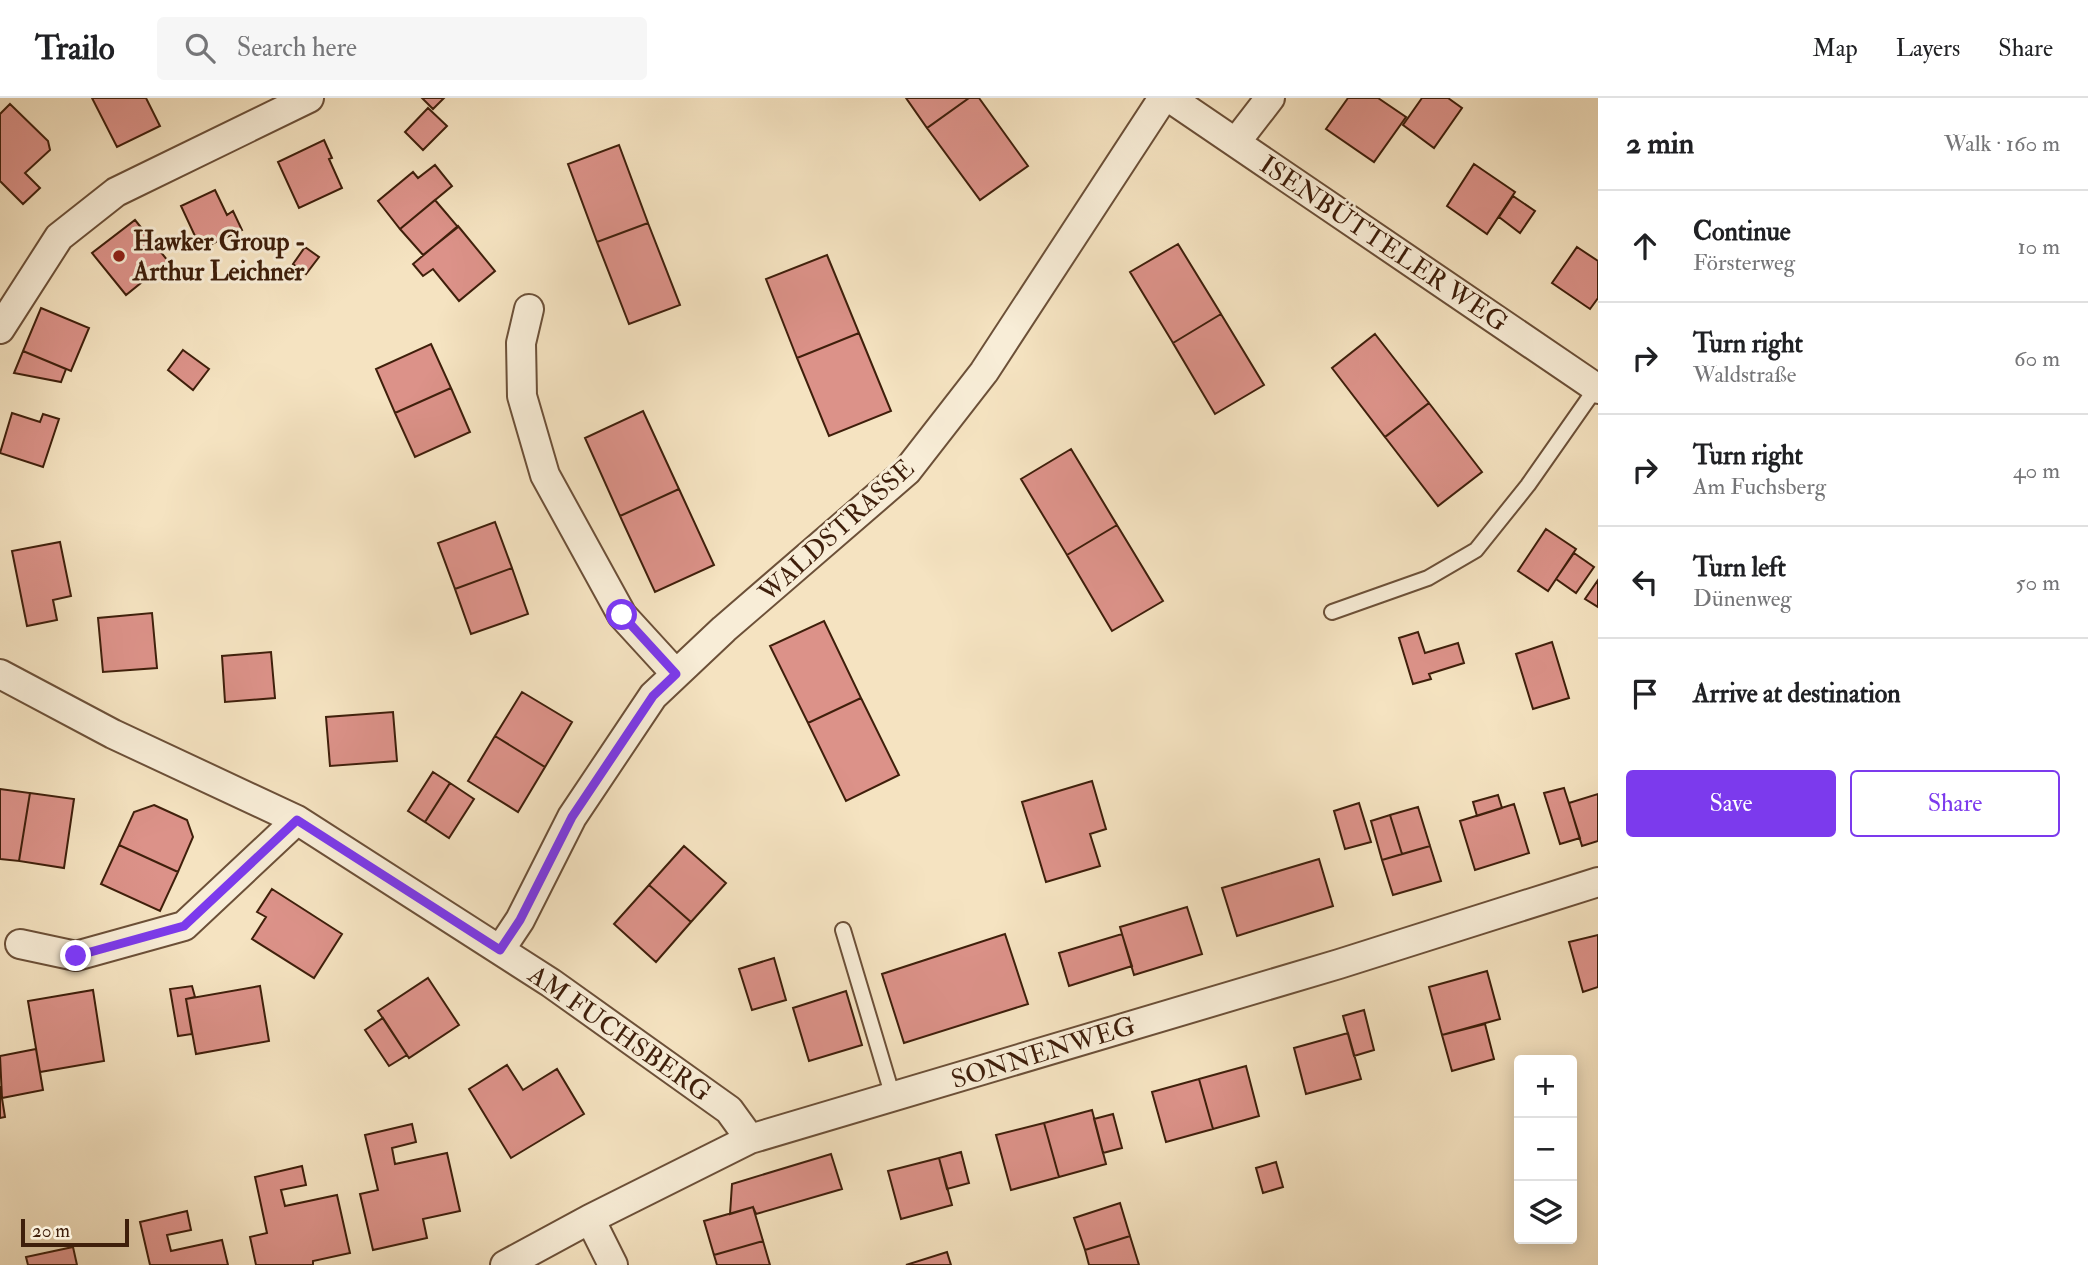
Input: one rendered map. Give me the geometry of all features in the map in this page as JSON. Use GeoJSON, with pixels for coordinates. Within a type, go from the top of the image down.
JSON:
{"type":"FeatureCollection","features":[{"type":"Feature","properties":{"kind":"street"},"geometry":{"type":"LineString","coordinates":[[0,328],[59,237],[116,192],[309,98]]}},
{"type":"Feature","properties":{"kind":"street","name":"WALDSTRASSE"},"geometry":{"type":"LineString","coordinates":[[500,950],[520,920],[572,817],[653,696],[724,629],[907,471],[984,372],[1163,98]]}},
{"type":"Feature","properties":{"kind":"street","name":"ISENBÜTTELER WEG"},"geometry":{"type":"LineString","coordinates":[[1170,98],[1597,389]]}},
{"type":"Feature","properties":{"kind":"street"},"geometry":{"type":"LineString","coordinates":[[1236,142],[1270,98]]}},
{"type":"Feature","properties":{"kind":"street"},"geometry":{"type":"LineString","coordinates":[[529,309],[521,343],[522,396],[545,475],[622,615],[676,674]]}},
{"type":"Feature","properties":{"kind":"street","name":"AM FUCHSBERG"},"geometry":{"type":"LineString","coordinates":[[0,674],[113,734],[297,820],[551,983],[729,1110],[750,1139]]}},
{"type":"Feature","properties":{"kind":"street"},"geometry":{"type":"LineString","coordinates":[[20,944],[76,956],[184,926],[297,820]]}},
{"type":"Feature","properties":{"kind":"street","name":"SONNENWEG"},"geometry":{"type":"LineString","coordinates":[[505,1265],[750,1139],[1326,968],[1598,881]]}},
{"type":"Feature","properties":{"kind":"street"},"geometry":{"type":"LineString","coordinates":[[590,1219],[613,1265]]}},
{"type":"Feature","properties":{"kind":"lane"},"geometry":{"type":"LineString","coordinates":[[1332,612],[1428,578],[1476,550],[1528,485],[1597,389]]}},
{"type":"Feature","properties":{"kind":"lane"},"geometry":{"type":"LineString","coordinates":[[843,930],[893,1097]]}},
{"type":"Feature","properties":{"kind":"building"},"geometry":{"type":"Polygon","coordinates":[[[92,98],[146,98],[160,126],[117,147],[92,98]]]}},
{"type":"Feature","properties":{"kind":"building"},"geometry":{"type":"Polygon","coordinates":[[[422,98],[444,98],[433,109],[422,98]]]}},
{"type":"Feature","properties":{"kind":"building"},"geometry":{"type":"Polygon","coordinates":[[[906,98],[969,98],[927,128],[906,98]]]}},
{"type":"Feature","properties":{"kind":"building"},"geometry":{"type":"Polygon","coordinates":[[[969,98],[979,98],[1028,166],[980,200],[927,128],[969,98]]]}},
{"type":"Feature","properties":{"kind":"building"},"geometry":{"type":"Polygon","coordinates":[[[1348,98],[1378,98],[1406,117],[1374,162],[1326,129],[1348,98]]]}},
{"type":"Feature","properties":{"kind":"building"},"geometry":{"type":"Polygon","coordinates":[[[1422,98],[1448,98],[1462,108],[1434,148],[1403,125],[1422,98]]]}},
{"type":"Feature","properties":{"kind":"building"},"geometry":{"type":"Polygon","coordinates":[[[10,104],[48,141],[50,150],[25,173],[40,188],[23,204],[0,181],[0,114],[10,104]]]}},
{"type":"Feature","properties":{"kind":"building"},"geometry":{"type":"Polygon","coordinates":[[[428,108],[447,126],[423,150],[405,132],[428,108]]]}},
{"type":"Feature","properties":{"kind":"building"},"geometry":{"type":"Polygon","coordinates":[[[324,140],[342,188],[299,208],[278,162],[324,140]]]}},
{"type":"Feature","properties":{"kind":"building"},"geometry":{"type":"Polygon","coordinates":[[[619,145],[648,223],[597,242],[568,164],[619,145]]]}},
{"type":"Feature","properties":{"kind":"building"},"geometry":{"type":"Polygon","coordinates":[[[1474,164],[1515,192],[1487,234],[1447,206],[1474,164]]]}},
{"type":"Feature","properties":{"kind":"building"},"geometry":{"type":"Polygon","coordinates":[[[435,165],[452,186],[400,229],[378,201],[413,172],[418,178],[435,165]]]}},
{"type":"Feature","properties":{"kind":"building"},"geometry":{"type":"Polygon","coordinates":[[[215,190],[227,215],[233,211],[242,230],[201,249],[181,206],[215,190]]]}},
{"type":"Feature","properties":{"kind":"building"},"geometry":{"type":"Polygon","coordinates":[[[1513,196],[1535,211],[1520,233],[1499,217],[1513,196]]]}},
{"type":"Feature","properties":{"kind":"building"},"geometry":{"type":"Polygon","coordinates":[[[435,200],[458,227],[423,255],[400,229],[435,200]]]}},
{"type":"Feature","properties":{"kind":"building"},"geometry":{"type":"Polygon","coordinates":[[[135,220],[168,261],[126,295],[92,253],[135,220]]]}},
{"type":"Feature","properties":{"kind":"building"},"geometry":{"type":"Polygon","coordinates":[[[648,223],[680,305],[629,324],[597,242],[648,223]]]}},
{"type":"Feature","properties":{"kind":"building"},"geometry":{"type":"Polygon","coordinates":[[[458,226],[495,271],[459,301],[433,269],[423,276],[413,264],[458,226]]]}},
{"type":"Feature","properties":{"kind":"building"},"geometry":{"type":"Polygon","coordinates":[[[1178,244],[1221,314],[1173,343],[1130,272],[1178,244]]]}},
{"type":"Feature","properties":{"kind":"building"},"geometry":{"type":"Polygon","coordinates":[[[305,247],[319,257],[306,274],[293,264],[305,247]]]}},
{"type":"Feature","properties":{"kind":"building"},"geometry":{"type":"Polygon","coordinates":[[[1577,247],[1598,261],[1598,298],[1590,309],[1552,283],[1577,247]]]}},
{"type":"Feature","properties":{"kind":"building"},"geometry":{"type":"Polygon","coordinates":[[[827,255],[859,333],[797,358],[766,279],[827,255]]]}},
{"type":"Feature","properties":{"kind":"building"},"geometry":{"type":"Polygon","coordinates":[[[41,308],[89,328],[71,371],[23,351],[41,308]]]}},
{"type":"Feature","properties":{"kind":"building"},"geometry":{"type":"Polygon","coordinates":[[[1221,314],[1264,385],[1215,414],[1173,343],[1221,314]]]}},
{"type":"Feature","properties":{"kind":"building"},"geometry":{"type":"Polygon","coordinates":[[[859,333],[891,411],[829,436],[797,358],[859,333]]]}},
{"type":"Feature","properties":{"kind":"building"},"geometry":{"type":"Polygon","coordinates":[[[1375,334],[1429,403],[1385,437],[1332,368],[1375,334]]]}},
{"type":"Feature","properties":{"kind":"building"},"geometry":{"type":"Polygon","coordinates":[[[431,344],[451,388],[395,413],[376,369],[431,344]]]}},
{"type":"Feature","properties":{"kind":"building"},"geometry":{"type":"Polygon","coordinates":[[[183,350],[209,369],[193,390],[168,370],[183,350]]]}},
{"type":"Feature","properties":{"kind":"building"},"geometry":{"type":"Polygon","coordinates":[[[23,351],[66,369],[61,382],[14,373],[23,351]]]}},
{"type":"Feature","properties":{"kind":"building"},"geometry":{"type":"Polygon","coordinates":[[[451,388],[470,432],[415,457],[395,413],[451,388]]]}},
{"type":"Feature","properties":{"kind":"building"},"geometry":{"type":"Polygon","coordinates":[[[1429,403],[1482,472],[1438,506],[1385,437],[1429,403]]]}},
{"type":"Feature","properties":{"kind":"building"},"geometry":{"type":"Polygon","coordinates":[[[643,411],[679,489],[620,516],[585,438],[643,411]]]}},
{"type":"Feature","properties":{"kind":"building"},"geometry":{"type":"Polygon","coordinates":[[[12,413],[40,422],[43,414],[59,419],[43,467],[0,453],[12,413]]]}},
{"type":"Feature","properties":{"kind":"building"},"geometry":{"type":"Polygon","coordinates":[[[1071,449],[1117,525],[1067,555],[1021,479],[1071,449]]]}},
{"type":"Feature","properties":{"kind":"building"},"geometry":{"type":"Polygon","coordinates":[[[679,489],[714,565],[655,592],[620,516],[679,489]]]}},
{"type":"Feature","properties":{"kind":"building"},"geometry":{"type":"Polygon","coordinates":[[[495,522],[512,568],[455,589],[438,543],[495,522]]]}},
{"type":"Feature","properties":{"kind":"building"},"geometry":{"type":"Polygon","coordinates":[[[1117,525],[1163,601],[1112,631],[1067,555],[1117,525]]]}},
{"type":"Feature","properties":{"kind":"building"},"geometry":{"type":"Polygon","coordinates":[[[1546,529],[1576,549],[1548,591],[1518,571],[1546,529]]]}},
{"type":"Feature","properties":{"kind":"building"},"geometry":{"type":"Polygon","coordinates":[[[60,542],[71,596],[53,600],[57,620],[27,626],[12,551],[60,542]]]}},
{"type":"Feature","properties":{"kind":"building"},"geometry":{"type":"Polygon","coordinates":[[[1574,553],[1594,567],[1576,593],[1556,579],[1574,553]]]}},
{"type":"Feature","properties":{"kind":"building"},"geometry":{"type":"Polygon","coordinates":[[[512,568],[528,614],[471,634],[455,589],[512,568]]]}},
{"type":"Feature","properties":{"kind":"building"},"geometry":{"type":"Polygon","coordinates":[[[1598,580],[1598,607],[1585,599],[1598,580]]]}},
{"type":"Feature","properties":{"kind":"building"},"geometry":{"type":"Polygon","coordinates":[[[152,613],[157,668],[103,672],[98,618],[152,613]]]}},
{"type":"Feature","properties":{"kind":"building"},"geometry":{"type":"Polygon","coordinates":[[[824,621],[861,698],[808,723],[770,646],[824,621]]]}},
{"type":"Feature","properties":{"kind":"building"},"geometry":{"type":"Polygon","coordinates":[[[1418,632],[1425,653],[1458,643],[1464,663],[1429,674],[1431,679],[1413,684],[1399,638],[1418,632]]]}},
{"type":"Feature","properties":{"kind":"building"},"geometry":{"type":"Polygon","coordinates":[[[1552,642],[1569,698],[1533,709],[1516,654],[1552,642]]]}},
{"type":"Feature","properties":{"kind":"building"},"geometry":{"type":"Polygon","coordinates":[[[271,652],[275,698],[225,702],[222,656],[271,652]]]}},
{"type":"Feature","properties":{"kind":"building"},"geometry":{"type":"Polygon","coordinates":[[[522,692],[572,722],[545,767],[495,736],[522,692]]]}},
{"type":"Feature","properties":{"kind":"building"},"geometry":{"type":"Polygon","coordinates":[[[861,698],[899,775],[846,801],[808,723],[861,698]]]}},
{"type":"Feature","properties":{"kind":"building"},"geometry":{"type":"Polygon","coordinates":[[[393,712],[397,761],[330,766],[326,717],[393,712]]]}},
{"type":"Feature","properties":{"kind":"building"},"geometry":{"type":"Polygon","coordinates":[[[495,736],[545,767],[518,812],[468,781],[495,736]]]}},
{"type":"Feature","properties":{"kind":"building"},"geometry":{"type":"Polygon","coordinates":[[[433,772],[450,783],[425,822],[408,811],[433,772]]]}},
{"type":"Feature","properties":{"kind":"building"},"geometry":{"type":"Polygon","coordinates":[[[1092,781],[1106,829],[1090,834],[1100,866],[1046,882],[1022,802],[1092,781]]]}},
{"type":"Feature","properties":{"kind":"building"},"geometry":{"type":"Polygon","coordinates":[[[450,783],[474,799],[449,838],[425,822],[450,783]]]}},
{"type":"Feature","properties":{"kind":"building"},"geometry":{"type":"Polygon","coordinates":[[[1564,788],[1580,838],[1560,844],[1544,793],[1564,788]]]}},
{"type":"Feature","properties":{"kind":"building"},"geometry":{"type":"Polygon","coordinates":[[[0,789],[30,793],[19,861],[0,859],[0,789]]]}},
{"type":"Feature","properties":{"kind":"building"},"geometry":{"type":"Polygon","coordinates":[[[30,793],[74,799],[64,868],[19,861],[30,793]]]}},
{"type":"Feature","properties":{"kind":"building"},"geometry":{"type":"Polygon","coordinates":[[[1598,794],[1598,841],[1582,846],[1569,803],[1598,794]]]}},
{"type":"Feature","properties":{"kind":"building"},"geometry":{"type":"Polygon","coordinates":[[[1498,795],[1502,808],[1477,816],[1473,802],[1498,795]]]}},
{"type":"Feature","properties":{"kind":"building"},"geometry":{"type":"Polygon","coordinates":[[[1359,803],[1371,842],[1345,849],[1334,811],[1359,803]]]}},
{"type":"Feature","properties":{"kind":"building"},"geometry":{"type":"Polygon","coordinates":[[[1514,804],[1529,853],[1475,870],[1460,821],[1514,804]]]}},
{"type":"Feature","properties":{"kind":"building"},"geometry":{"type":"Polygon","coordinates":[[[154,805],[187,820],[193,837],[178,872],[119,845],[134,812],[154,805]]]}},
{"type":"Feature","properties":{"kind":"building"},"geometry":{"type":"Polygon","coordinates":[[[1418,807],[1430,846],[1402,854],[1390,815],[1418,807]]]}},
{"type":"Feature","properties":{"kind":"building"},"geometry":{"type":"Polygon","coordinates":[[[1390,815],[1402,854],[1382,860],[1371,821],[1390,815]]]}},
{"type":"Feature","properties":{"kind":"building"},"geometry":{"type":"Polygon","coordinates":[[[119,845],[178,872],[160,911],[101,884],[119,845]]]}},
{"type":"Feature","properties":{"kind":"building"},"geometry":{"type":"Polygon","coordinates":[[[684,846],[726,883],[691,922],[649,885],[684,846]]]}},
{"type":"Feature","properties":{"kind":"building"},"geometry":{"type":"Polygon","coordinates":[[[1430,846],[1441,881],[1393,895],[1382,860],[1430,846]]]}},
{"type":"Feature","properties":{"kind":"building"},"geometry":{"type":"Polygon","coordinates":[[[1319,859],[1333,906],[1237,936],[1222,888],[1319,859]]]}},
{"type":"Feature","properties":{"kind":"building"},"geometry":{"type":"Polygon","coordinates":[[[649,885],[691,922],[656,962],[614,924],[649,885]]]}},
{"type":"Feature","properties":{"kind":"building"},"geometry":{"type":"Polygon","coordinates":[[[272,889],[342,934],[314,978],[252,939],[266,917],[257,912],[272,889]]]}},
{"type":"Feature","properties":{"kind":"building"},"geometry":{"type":"Polygon","coordinates":[[[1187,907],[1202,954],[1134,975],[1120,927],[1187,907]]]}},
{"type":"Feature","properties":{"kind":"building"},"geometry":{"type":"Polygon","coordinates":[[[1005,934],[1028,1004],[904,1043],[882,974],[1005,934]]]}},
{"type":"Feature","properties":{"kind":"building"},"geometry":{"type":"Polygon","coordinates":[[[1122,934],[1132,966],[1069,986],[1059,953],[1122,934]]]}},
{"type":"Feature","properties":{"kind":"building"},"geometry":{"type":"Polygon","coordinates":[[[1598,935],[1598,987],[1583,992],[1569,942],[1598,935]]]}},
{"type":"Feature","properties":{"kind":"building"},"geometry":{"type":"Polygon","coordinates":[[[774,958],[786,1000],[752,1010],[739,969],[774,958]]]}},
{"type":"Feature","properties":{"kind":"building"},"geometry":{"type":"Polygon","coordinates":[[[1487,971],[1500,1019],[1442,1035],[1429,987],[1487,971]]]}},
{"type":"Feature","properties":{"kind":"building"},"geometry":{"type":"Polygon","coordinates":[[[428,978],[459,1025],[409,1058],[378,1011],[428,978]]]}},
{"type":"Feature","properties":{"kind":"building"},"geometry":{"type":"Polygon","coordinates":[[[192,986],[195,997],[186,999],[192,1034],[178,1036],[170,989],[192,986]]]}},
{"type":"Feature","properties":{"kind":"building"},"geometry":{"type":"Polygon","coordinates":[[[260,986],[269,1041],[196,1054],[186,999],[260,986]]]}},
{"type":"Feature","properties":{"kind":"building"},"geometry":{"type":"Polygon","coordinates":[[[93,990],[104,1061],[40,1072],[28,1001],[93,990]]]}},
{"type":"Feature","properties":{"kind":"building"},"geometry":{"type":"Polygon","coordinates":[[[846,991],[862,1045],[809,1061],[793,1008],[846,991]]]}},
{"type":"Feature","properties":{"kind":"building"},"geometry":{"type":"Polygon","coordinates":[[[1364,1010],[1374,1050],[1354,1056],[1343,1016],[1364,1010]]]}},
{"type":"Feature","properties":{"kind":"building"},"geometry":{"type":"Polygon","coordinates":[[[383,1018],[407,1055],[389,1066],[365,1030],[383,1018]]]}},
{"type":"Feature","properties":{"kind":"building"},"geometry":{"type":"Polygon","coordinates":[[[1485,1024],[1494,1059],[1452,1071],[1442,1035],[1485,1024]]]}},
{"type":"Feature","properties":{"kind":"building"},"geometry":{"type":"Polygon","coordinates":[[[1348,1033],[1361,1079],[1306,1094],[1294,1048],[1348,1033]]]}},
{"type":"Feature","properties":{"kind":"building"},"geometry":{"type":"Polygon","coordinates":[[[36,1049],[43,1090],[2,1098],[0,1056],[36,1049]]]}},
{"type":"Feature","properties":{"kind":"building"},"geometry":{"type":"Polygon","coordinates":[[[507,1065],[523,1090],[557,1069],[584,1114],[511,1158],[469,1089],[507,1065]]]}},
{"type":"Feature","properties":{"kind":"building"},"geometry":{"type":"Polygon","coordinates":[[[1246,1066],[1259,1116],[1213,1129],[1199,1079],[1246,1066]]]}},
{"type":"Feature","properties":{"kind":"building"},"geometry":{"type":"Polygon","coordinates":[[[1199,1079],[1213,1129],[1166,1142],[1152,1092],[1199,1079]]]}},
{"type":"Feature","properties":{"kind":"building"},"geometry":{"type":"Polygon","coordinates":[[[0,1086],[5,1117],[0,1118],[0,1086]]]}},
{"type":"Feature","properties":{"kind":"building"},"geometry":{"type":"Polygon","coordinates":[[[1092,1110],[1106,1164],[1059,1177],[1044,1123],[1092,1110]]]}},
{"type":"Feature","properties":{"kind":"building"},"geometry":{"type":"Polygon","coordinates":[[[1113,1114],[1122,1148],[1103,1153],[1094,1119],[1113,1114]]]}},
{"type":"Feature","properties":{"kind":"building"},"geometry":{"type":"Polygon","coordinates":[[[1044,1123],[1059,1177],[1011,1190],[996,1135],[1044,1123]]]}},
{"type":"Feature","properties":{"kind":"building"},"geometry":{"type":"Polygon","coordinates":[[[412,1124],[416,1142],[392,1148],[395,1164],[447,1153],[460,1211],[423,1219],[427,1238],[373,1250],[360,1194],[378,1190],[365,1135],[412,1124]]]}},
{"type":"Feature","properties":{"kind":"building"},"geometry":{"type":"Polygon","coordinates":[[[961,1152],[969,1183],[947,1189],[939,1158],[961,1152]]]}},
{"type":"Feature","properties":{"kind":"building"},"geometry":{"type":"Polygon","coordinates":[[[831,1154],[842,1189],[756,1214],[753,1207],[730,1214],[732,1184],[831,1154]]]}},
{"type":"Feature","properties":{"kind":"building"},"geometry":{"type":"Polygon","coordinates":[[[939,1158],[952,1205],[901,1219],[888,1171],[939,1158]]]}},
{"type":"Feature","properties":{"kind":"building"},"geometry":{"type":"Polygon","coordinates":[[[1276,1162],[1283,1187],[1263,1193],[1256,1168],[1276,1162]]]}},
{"type":"Feature","properties":{"kind":"building"},"geometry":{"type":"Polygon","coordinates":[[[302,1166],[306,1185],[281,1190],[285,1206],[337,1195],[350,1253],[313,1261],[313,1265],[256,1265],[250,1237],[267,1233],[255,1177],[302,1166]]]}},
{"type":"Feature","properties":{"kind":"building"},"geometry":{"type":"Polygon","coordinates":[[[1120,1203],[1130,1236],[1085,1250],[1074,1218],[1120,1203]]]}},
{"type":"Feature","properties":{"kind":"building"},"geometry":{"type":"Polygon","coordinates":[[[753,1207],[763,1241],[714,1255],[704,1221],[753,1207]]]}},
{"type":"Feature","properties":{"kind":"building"},"geometry":{"type":"Polygon","coordinates":[[[187,1211],[191,1230],[167,1235],[171,1251],[222,1240],[228,1265],[150,1265],[140,1222],[187,1211]]]}},
{"type":"Feature","properties":{"kind":"building"},"geometry":{"type":"Polygon","coordinates":[[[1130,1236],[1139,1265],[1089,1265],[1085,1250],[1130,1236]]]}},
{"type":"Feature","properties":{"kind":"building"},"geometry":{"type":"Polygon","coordinates":[[[763,1241],[770,1265],[717,1265],[714,1255],[763,1241]]]}},
{"type":"Feature","properties":{"kind":"building"},"geometry":{"type":"Polygon","coordinates":[[[73,1247],[77,1265],[28,1265],[26,1257],[73,1247]]]}},
{"type":"Feature","properties":{"kind":"building"},"geometry":{"type":"Polygon","coordinates":[[[947,1252],[951,1265],[906,1265],[947,1252]]]}},
{"type":"Feature","properties":{"kind":"place","name":"Hawker Group - Arthur Leichner"},"geometry":{"type":"Point","coordinates":[119,256]}},
{"type":"Feature","properties":{"kind":"route"},"geometry":{"type":"LineString","coordinates":[[76,956],[184,926],[297,820],[500,950],[520,920],[572,817],[653,696],[676,674],[622,615]]}}]}
